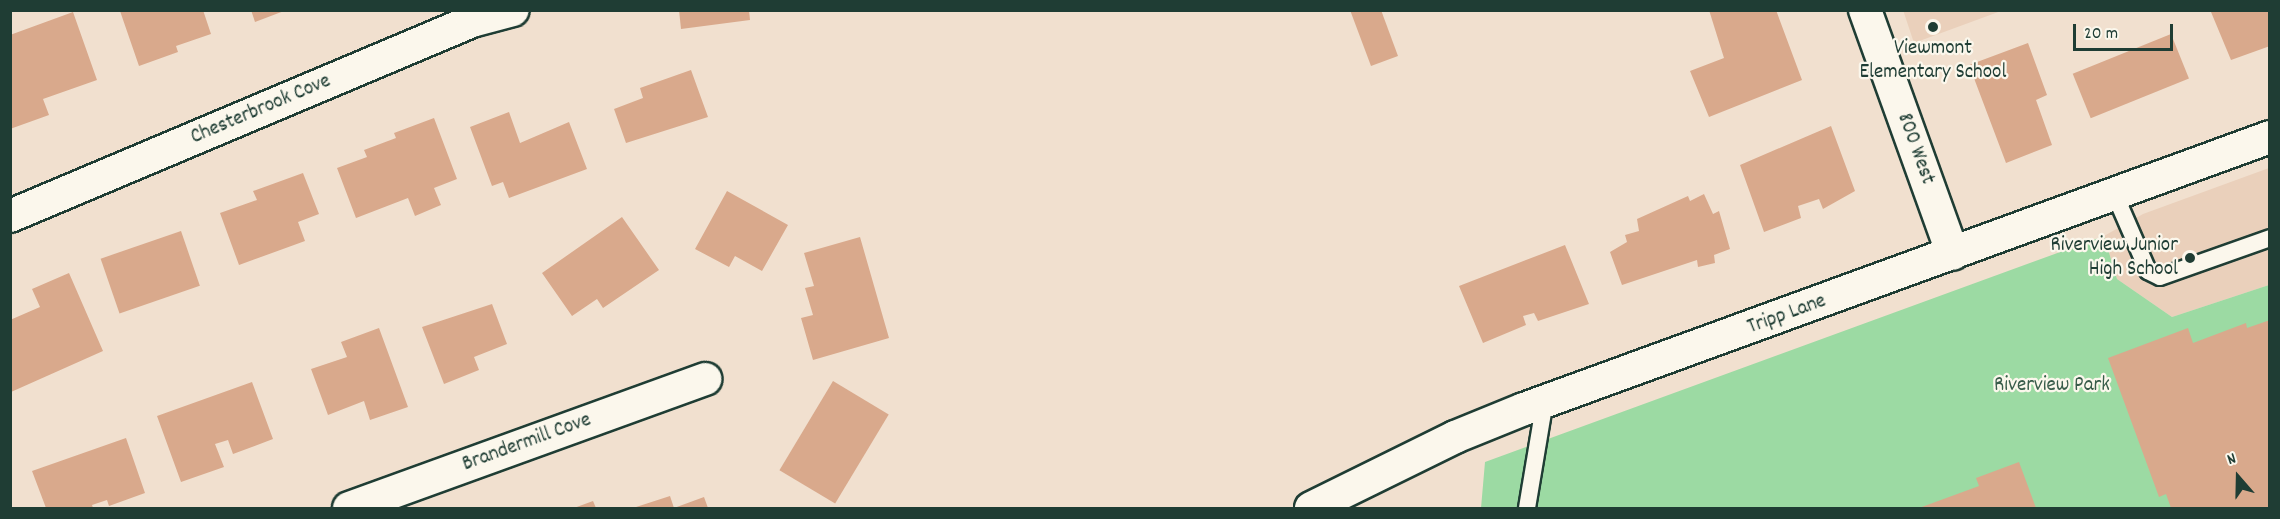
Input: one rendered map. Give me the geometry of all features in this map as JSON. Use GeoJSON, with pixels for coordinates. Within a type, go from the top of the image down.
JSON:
{"type":"FeatureCollection","features":[{"type":"Feature","properties":{"kind":"street","name":"Chesterbrook Cove"},"geometry":{"type":"LineString","coordinates":[[10,216],[472,21],[513,10]]}},
{"type":"Feature","properties":{"kind":"street","name":"800 West"},"geometry":{"type":"LineString","coordinates":[[1865,10],[1953,254]]}},
{"type":"Feature","properties":{"kind":"street","name":"Tripp Lane"},"geometry":{"type":"LineString","coordinates":[[1311,508],[1455,437],[1545,402],[2270,137]]}},
{"type":"Feature","properties":{"kind":"street","name":"Brandermill Cove"},"geometry":{"type":"LineString","coordinates":[[349,508],[705,379]]}},
{"type":"Feature","properties":{"kind":"lane"},"geometry":{"type":"LineString","coordinates":[[2115,195],[2148,271],[2160,277],[2270,238]]}},
{"type":"Feature","properties":{"kind":"lane"},"geometry":{"type":"LineString","coordinates":[[1527,508],[1545,402]]}},
{"type":"Feature","properties":{"kind":"shaded area","name":"Viewmont Elementary School"},"geometry":{"type":"Polygon","coordinates":[[[1903,10],[2001,10],[2001,11],[1914,43],[1903,10]]]}},
{"type":"Feature","properties":{"kind":"shaded area","name":"Riverview Junior High School"},"geometry":{"type":"Polygon","coordinates":[[[2269,168],[2269,285],[2172,317],[2117,279],[2104,236],[2143,214],[2269,168]]]}},
{"type":"Feature","properties":{"kind":"green space","name":"Riverview Park"},"geometry":{"type":"Polygon","coordinates":[[[2104,236],[2117,279],[2172,317],[2269,285],[2269,508],[1481,508],[1485,462],[2104,236]]]}},
{"type":"Feature","properties":{"kind":"building"},"geometry":{"type":"Polygon","coordinates":[[[203,10],[211,34],[176,46],[178,52],[139,66],[120,11],[203,10]]]}},
{"type":"Feature","properties":{"kind":"building"},"geometry":{"type":"Polygon","coordinates":[[[251,10],[284,10],[284,11],[255,22],[251,10]]]}},
{"type":"Feature","properties":{"kind":"building"},"geometry":{"type":"Polygon","coordinates":[[[679,10],[749,10],[750,20],[681,29],[679,10]]]}},
{"type":"Feature","properties":{"kind":"building"},"geometry":{"type":"Polygon","coordinates":[[[1350,10],[1381,10],[1398,56],[1371,66],[1350,10]]]}},
{"type":"Feature","properties":{"kind":"building"},"geometry":{"type":"Polygon","coordinates":[[[1709,10],[1776,10],[1802,80],[1709,117],[1690,71],[1724,58],[1709,10]]]}},
{"type":"Feature","properties":{"kind":"building"},"geometry":{"type":"Polygon","coordinates":[[[2215,10],[2270,10],[2270,46],[2231,60],[2211,12],[2215,10]]]}},
{"type":"Feature","properties":{"kind":"building"},"geometry":{"type":"Polygon","coordinates":[[[73,12],[97,80],[43,99],[49,115],[10,129],[10,35],[73,12]]]}},
{"type":"Feature","properties":{"kind":"building"},"geometry":{"type":"Polygon","coordinates":[[[2171,34],[2189,79],[2091,118],[2073,74],[2171,34]]]}},
{"type":"Feature","properties":{"kind":"building"},"geometry":{"type":"Polygon","coordinates":[[[2028,43],[2047,95],[2036,100],[2052,145],[2006,163],[1969,65],[2028,43]]]}},
{"type":"Feature","properties":{"kind":"building"},"geometry":{"type":"Polygon","coordinates":[[[691,70],[708,117],[626,143],[614,109],[643,98],[640,88],[691,70]]]}},
{"type":"Feature","properties":{"kind":"building"},"geometry":{"type":"Polygon","coordinates":[[[509,112],[520,143],[569,122],[587,169],[509,198],[503,182],[492,186],[470,127],[509,112]]]}},
{"type":"Feature","properties":{"kind":"building"},"geometry":{"type":"Polygon","coordinates":[[[434,118],[457,179],[434,188],[441,205],[415,216],[408,198],[356,218],[337,168],[367,157],[364,150],[396,138],[394,133],[434,118]]]}},
{"type":"Feature","properties":{"kind":"building"},"geometry":{"type":"Polygon","coordinates":[[[1831,126],[1855,191],[1823,209],[1819,199],[1798,206],[1801,218],[1764,232],[1740,165],[1831,126]]]}},
{"type":"Feature","properties":{"kind":"building"},"geometry":{"type":"Polygon","coordinates":[[[303,173],[319,214],[298,222],[305,241],[239,265],[220,213],[257,200],[253,191],[303,173]]]}},
{"type":"Feature","properties":{"kind":"building"},"geometry":{"type":"Polygon","coordinates":[[[727,191],[788,225],[762,271],[735,256],[729,267],[695,249],[727,191]]]}},
{"type":"Feature","properties":{"kind":"building"},"geometry":{"type":"Polygon","coordinates":[[[1704,194],[1713,214],[1719,211],[1730,249],[1714,255],[1715,263],[1698,267],[1697,260],[1622,285],[1610,252],[1627,242],[1625,235],[1639,231],[1637,219],[1688,196],[1690,201],[1704,194]]]}},
{"type":"Feature","properties":{"kind":"building"},"geometry":{"type":"Polygon","coordinates":[[[622,217],[659,270],[603,308],[597,299],[572,316],[542,273],[622,217]]]}},
{"type":"Feature","properties":{"kind":"building"},"geometry":{"type":"Polygon","coordinates":[[[181,231],[200,286],[120,314],[101,259],[181,231]]]}},
{"type":"Feature","properties":{"kind":"building"},"geometry":{"type":"Polygon","coordinates":[[[860,237],[889,338],[813,360],[801,318],[813,315],[805,288],[814,286],[804,253],[860,237]]]}},
{"type":"Feature","properties":{"kind":"building"},"geometry":{"type":"Polygon","coordinates":[[[1565,245],[1589,304],[1538,321],[1534,313],[1523,316],[1526,325],[1483,343],[1459,286],[1565,245]]]}},
{"type":"Feature","properties":{"kind":"building"},"geometry":{"type":"Polygon","coordinates":[[[69,273],[103,351],[11,392],[10,320],[40,307],[32,289],[69,273]]]}},
{"type":"Feature","properties":{"kind":"building"},"geometry":{"type":"Polygon","coordinates":[[[492,304],[507,344],[474,357],[479,370],[444,384],[422,327],[492,304]]]}},
{"type":"Feature","properties":{"kind":"building"},"geometry":{"type":"Polygon","coordinates":[[[2270,320],[2270,508],[2171,508],[2166,494],[2159,497],[2108,358],[2188,328],[2193,343],[2246,323],[2247,328],[2270,320]]]}},
{"type":"Feature","properties":{"kind":"building"},"geometry":{"type":"Polygon","coordinates":[[[379,328],[408,407],[370,420],[364,401],[328,415],[311,369],[347,357],[341,342],[379,328]]]}},
{"type":"Feature","properties":{"kind":"building"},"geometry":{"type":"Polygon","coordinates":[[[833,381],[889,414],[835,504],[779,470],[833,381]]]}},
{"type":"Feature","properties":{"kind":"building"},"geometry":{"type":"Polygon","coordinates":[[[252,382],[273,439],[233,454],[228,440],[215,444],[224,467],[181,482],[157,416],[252,382]]]}},
{"type":"Feature","properties":{"kind":"building"},"geometry":{"type":"Polygon","coordinates":[[[126,438],[145,493],[109,506],[107,500],[92,505],[93,508],[46,508],[32,471],[126,438]]]}},
{"type":"Feature","properties":{"kind":"building"},"geometry":{"type":"Polygon","coordinates":[[[2019,462],[2036,508],[1919,508],[1979,486],[1976,478],[2019,462]]]}},
{"type":"Feature","properties":{"kind":"building"},"geometry":{"type":"Polygon","coordinates":[[[670,496],[674,508],[633,508],[670,496]]]}},
{"type":"Feature","properties":{"kind":"building"},"geometry":{"type":"Polygon","coordinates":[[[704,497],[708,508],[674,508],[704,497]]]}},
{"type":"Feature","properties":{"kind":"building"},"geometry":{"type":"Polygon","coordinates":[[[593,501],[596,508],[574,508],[593,501]]]}},
{"type":"Feature","properties":{"kind":"place","name":"Viewmont Elementary School"},"geometry":{"type":"Point","coordinates":[1933,27]}},
{"type":"Feature","properties":{"kind":"place","name":"Riverview Junior High School"},"geometry":{"type":"Point","coordinates":[2190,258]}}]}
